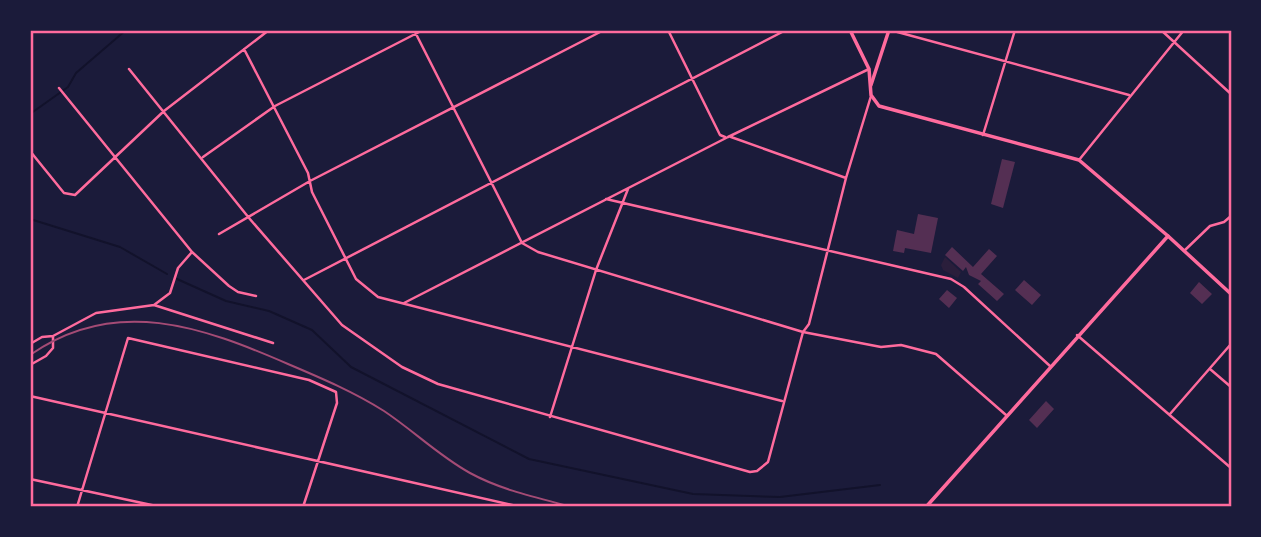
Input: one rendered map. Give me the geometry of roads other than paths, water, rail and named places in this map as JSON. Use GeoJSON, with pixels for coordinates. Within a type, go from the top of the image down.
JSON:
{"type":"FeatureCollection","features":[{"type":"Feature","properties":{"kind":"main road"},"geometry":{"type":"LineString","coordinates":[[850,30],[869,69],[872,96],[882,108],[1079,160],[1231,294]]}},
{"type":"Feature","properties":{"kind":"main road"},"geometry":{"type":"LineString","coordinates":[[871,85],[889,30]]}},
{"type":"Feature","properties":{"kind":"main road"},"geometry":{"type":"LineString","coordinates":[[926,507],[1168,236]]}},
{"type":"Feature","properties":{"kind":"street"},"geometry":{"type":"LineString","coordinates":[[30,151],[64,193],[75,195],[164,111],[269,30]]}},
{"type":"Feature","properties":{"kind":"street"},"geometry":{"type":"LineString","coordinates":[[203,157],[275,106],[423,30]]}},
{"type":"Feature","properties":{"kind":"street"},"geometry":{"type":"LineString","coordinates":[[219,234],[310,181],[604,30]]}},
{"type":"Feature","properties":{"kind":"street"},"geometry":{"type":"LineString","coordinates":[[668,30],[720,135],[846,178]]}},
{"type":"Feature","properties":{"kind":"street"},"geometry":{"type":"LineString","coordinates":[[304,280],[786,30]]}},
{"type":"Feature","properties":{"kind":"street"},"geometry":{"type":"LineString","coordinates":[[889,30],[1129,95]]}},
{"type":"Feature","properties":{"kind":"street"},"geometry":{"type":"LineString","coordinates":[[983,135],[1015,30]]}},
{"type":"Feature","properties":{"kind":"street"},"geometry":{"type":"LineString","coordinates":[[1161,30],[1231,94]]}},
{"type":"Feature","properties":{"kind":"street"},"geometry":{"type":"LineString","coordinates":[[1079,160],[1184,30]]}},
{"type":"Feature","properties":{"kind":"street"},"geometry":{"type":"LineString","coordinates":[[415,32],[522,243],[538,252],[803,332],[881,347],[901,345],[936,354],[1007,416]]}},
{"type":"Feature","properties":{"kind":"street"},"geometry":{"type":"LineString","coordinates":[[244,49],[275,106],[310,181],[312,192],[345,258],[365,289],[378,297],[782,401]]}},
{"type":"Feature","properties":{"kind":"street"},"geometry":{"type":"LineString","coordinates":[[129,69],[203,157],[249,218],[342,325],[402,367],[438,384],[750,472],[757,471],[768,462],[782,401],[803,332],[809,324],[846,178],[872,96]]}},
{"type":"Feature","properties":{"kind":"street"},"geometry":{"type":"LineString","coordinates":[[404,303],[727,137],[869,69]]}},
{"type":"Feature","properties":{"kind":"street"},"geometry":{"type":"LineString","coordinates":[[59,88],[192,252],[229,286],[238,292],[256,296]]}},
{"type":"Feature","properties":{"kind":"street"},"geometry":{"type":"LineString","coordinates":[[550,417],[596,270],[621,200],[628,188]]}},
{"type":"Feature","properties":{"kind":"street"},"geometry":{"type":"LineString","coordinates":[[606,199],[621,200],[951,279],[964,287],[1050,366]]}},
{"type":"Feature","properties":{"kind":"street"},"geometry":{"type":"LineString","coordinates":[[1184,251],[1210,226],[1224,222],[1231,216]]}},
{"type":"Feature","properties":{"kind":"street"},"geometry":{"type":"LineString","coordinates":[[154,305],[170,293],[178,268],[192,252]]}},
{"type":"Feature","properties":{"kind":"street"},"geometry":{"type":"LineString","coordinates":[[30,344],[41,337],[53,336],[96,313],[154,305],[273,343]]}},
{"type":"Feature","properties":{"kind":"street"},"geometry":{"type":"LineString","coordinates":[[1077,335],[1231,468]]}},
{"type":"Feature","properties":{"kind":"street"},"geometry":{"type":"LineString","coordinates":[[30,365],[54,348],[53,336]]}},
{"type":"Feature","properties":{"kind":"street"},"geometry":{"type":"LineString","coordinates":[[77,507],[128,338],[309,380],[336,391],[337,403],[303,507]]}},
{"type":"Feature","properties":{"kind":"street"},"geometry":{"type":"LineString","coordinates":[[1170,414],[1231,344]]}},
{"type":"Feature","properties":{"kind":"street"},"geometry":{"type":"LineString","coordinates":[[1210,369],[1231,387]]}},
{"type":"Feature","properties":{"kind":"street"},"geometry":{"type":"LineString","coordinates":[[30,396],[521,507]]}},
{"type":"Feature","properties":{"kind":"street"},"geometry":{"type":"LineString","coordinates":[[30,479],[161,507]]}},
{"type":"Feature","properties":{"kind":"waterway"},"geometry":{"type":"LineString","coordinates":[[30,114],[68,87],[76,73],[126,30]]}},
{"type":"Feature","properties":{"kind":"waterway"},"geometry":{"type":"LineString","coordinates":[[30,219],[120,247],[167,274]]}},
{"type":"Feature","properties":{"kind":"waterway"},"geometry":{"type":"LineString","coordinates":[[177,279],[226,301],[269,311],[312,330],[351,367],[529,459],[693,494],[780,497],[880,485]]}},
{"type":"Feature","properties":{"kind":"railway"},"geometry":{"type":"LineString","coordinates":[[30,355],[62,337],[94,326],[127,322],[159,323],[191,329],[256,351],[349,391],[384,411],[448,459],[482,479],[572,507]]}}]}
